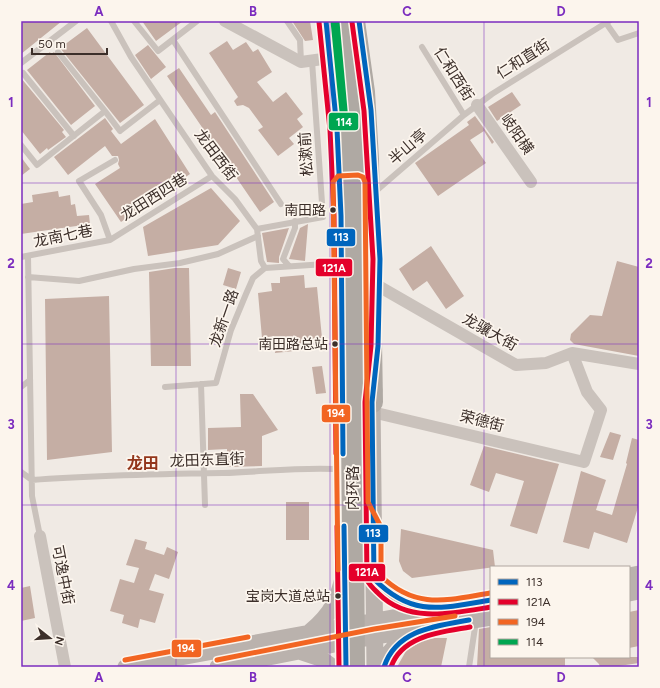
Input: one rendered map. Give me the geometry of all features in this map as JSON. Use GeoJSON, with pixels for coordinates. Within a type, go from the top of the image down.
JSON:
{"type":"FeatureCollection","features":[{"type":"Feature","properties":{"kind":"highway","name":"内环路"},"geometry":{"type":"LineString","coordinates":[[335,21],[344,99],[350,186],[354,667]]}},
{"type":"Feature","properties":{"kind":"highway","name":"内环路"},"geometry":{"type":"LineString","coordinates":[[345,21],[354,100],[359,176],[362,667]]}},
{"type":"Feature","properties":{"kind":"highway"},"geometry":{"type":"LineString","coordinates":[[354,21],[366,124],[372,407]]}},
{"type":"Feature","properties":{"kind":"main road"},"geometry":{"type":"LineString","coordinates":[[359,21],[371,110],[380,287],[378,352],[372,407],[361,479]]}},
{"type":"Feature","properties":{"kind":"main road"},"geometry":{"type":"LineString","coordinates":[[336,129],[354,128]]}},
{"type":"Feature","properties":{"kind":"main road"},"geometry":{"type":"LineString","coordinates":[[340,183],[358,182]]}},
{"type":"Feature","properties":{"kind":"main road"},"geometry":{"type":"LineString","coordinates":[[366,441],[367,529]]}},
{"type":"Feature","properties":{"kind":"main road"},"geometry":{"type":"LineString","coordinates":[[361,504],[374,554],[375,667]]}},
{"type":"Feature","properties":{"kind":"main road"},"geometry":{"type":"LineString","coordinates":[[308,633],[327,617],[335,604],[345,570]]}},
{"type":"Feature","properties":{"kind":"main road"},"geometry":{"type":"LineString","coordinates":[[374,579],[387,593],[400,602],[422,607],[446,607]]}},
{"type":"Feature","properties":{"kind":"main road"},"geometry":{"type":"LineString","coordinates":[[218,667],[299,650],[446,607],[490,600]]}},
{"type":"Feature","properties":{"kind":"main road"},"geometry":{"type":"LineString","coordinates":[[126,667],[308,633],[375,628],[438,626],[484,618]]}},
{"type":"Feature","properties":{"kind":"main road"},"geometry":{"type":"LineString","coordinates":[[384,667],[388,655],[401,642],[438,626]]}},
{"type":"Feature","properties":{"kind":"main road"},"geometry":{"type":"LineString","coordinates":[[299,650],[320,658],[332,667]]}},
{"type":"Feature","properties":{"kind":"street"},"geometry":{"type":"LineString","coordinates":[[225,21],[307,61],[330,58]]}},
{"type":"Feature","properties":{"kind":"street","name":"岐阳横"},"geometry":{"type":"LineString","coordinates":[[477,105],[531,182]]}},
{"type":"Feature","properties":{"kind":"street","name":"龙骧大街"},"geometry":{"type":"LineString","coordinates":[[380,287],[516,365],[546,363],[572,353]]}},
{"type":"Feature","properties":{"kind":"street"},"geometry":{"type":"LineString","coordinates":[[572,353],[639,364]]}},
{"type":"Feature","properties":{"kind":"street","name":"荣德街"},"geometry":{"type":"LineString","coordinates":[[372,407],[584,462],[601,410],[587,392],[572,353]]}},
{"type":"Feature","properties":{"kind":"street","name":"可逸中街"},"geometry":{"type":"LineString","coordinates":[[40,536],[65,667]]}},
{"type":"Feature","properties":{"kind":"lane"},"geometry":{"type":"LineString","coordinates":[[21,63],[76,21]]}},
{"type":"Feature","properties":{"kind":"lane","name":"龙田西街"},"geometry":{"type":"LineString","coordinates":[[111,21],[131,56],[212,176],[235,199],[257,229],[261,261],[268,267]]}},
{"type":"Feature","properties":{"kind":"lane"},"geometry":{"type":"LineString","coordinates":[[134,21],[158,51],[197,21]]}},
{"type":"Feature","properties":{"kind":"lane"},"geometry":{"type":"LineString","coordinates":[[287,21],[300,40],[307,61]]}},
{"type":"Feature","properties":{"kind":"lane","name":"仁和直街"},"geometry":{"type":"LineString","coordinates":[[457,123],[464,115],[477,105],[598,24],[608,22],[618,40],[639,33]]}},
{"type":"Feature","properties":{"kind":"lane"},"geometry":{"type":"LineString","coordinates":[[173,40],[281,204]]}},
{"type":"Feature","properties":{"kind":"lane","name":"仁和西街"},"geometry":{"type":"LineString","coordinates":[[422,47],[464,115]]}},
{"type":"Feature","properties":{"kind":"lane"},"geometry":{"type":"LineString","coordinates":[[58,52],[120,131],[160,100]]}},
{"type":"Feature","properties":{"kind":"lane","name":"松漱前"},"geometry":{"type":"LineString","coordinates":[[257,229],[323,217],[307,61]]}},
{"type":"Feature","properties":{"kind":"lane"},"geometry":{"type":"LineString","coordinates":[[23,73],[74,136]]}},
{"type":"Feature","properties":{"kind":"lane"},"geometry":{"type":"LineString","coordinates":[[21,145],[37,165],[105,111]]}},
{"type":"Feature","properties":{"kind":"lane","name":"半山亭"},"geometry":{"type":"LineString","coordinates":[[376,191],[457,123]]}},
{"type":"Feature","properties":{"kind":"lane"},"geometry":{"type":"LineString","coordinates":[[110,240],[100,215],[79,181],[115,160]]}},
{"type":"Feature","properties":{"kind":"lane","name":"龙田西四巷"},"geometry":{"type":"LineString","coordinates":[[110,240],[212,176]]}},
{"type":"Feature","properties":{"kind":"lane"},"geometry":{"type":"LineString","coordinates":[[289,266],[283,259],[295,228],[295,222]]}},
{"type":"Feature","properties":{"kind":"lane"},"geometry":{"type":"LineString","coordinates":[[28,277],[79,281],[134,269],[180,263],[218,254],[258,236]]}},
{"type":"Feature","properties":{"kind":"lane","name":"龙南七巷"},"geometry":{"type":"LineString","coordinates":[[21,257],[110,240]]}},
{"type":"Feature","properties":{"kind":"lane"},"geometry":{"type":"LineString","coordinates":[[28,256],[32,496],[40,536]]}},
{"type":"Feature","properties":{"kind":"lane"},"geometry":{"type":"LineString","coordinates":[[268,267],[342,263]]}},
{"type":"Feature","properties":{"kind":"lane","name":"龙新一路"},"geometry":{"type":"LineString","coordinates":[[201,384],[216,383],[232,330],[253,278],[268,267]]}},
{"type":"Feature","properties":{"kind":"lane"},"geometry":{"type":"LineString","coordinates":[[21,387],[30,380]]}},
{"type":"Feature","properties":{"kind":"lane"},"geometry":{"type":"LineString","coordinates":[[165,387],[201,384],[206,505]]}},
{"type":"Feature","properties":{"kind":"lane","name":"龙田东直街"},"geometry":{"type":"LineString","coordinates":[[32,480],[72,477],[205,473],[301,468],[336,469]]}},
{"type":"Feature","properties":{"kind":"lane"},"geometry":{"type":"LineString","coordinates":[[21,472],[32,480]]}},
{"type":"Feature","properties":{"kind":"lane"},"geometry":{"type":"LineString","coordinates":[[469,667],[484,618]]}},
{"type":"Feature","properties":{"kind":"building"},"geometry":{"type":"Polygon","coordinates":[[[21,21],[62,21],[21,54],[21,21]]]}},
{"type":"Feature","properties":{"kind":"building"},"geometry":{"type":"Polygon","coordinates":[[[142,21],[183,21],[156,41],[142,21]]]}},
{"type":"Feature","properties":{"kind":"building"},"geometry":{"type":"Polygon","coordinates":[[[292,21],[310,21],[313,40],[305,41],[292,21]]]}},
{"type":"Feature","properties":{"kind":"building"},"geometry":{"type":"Polygon","coordinates":[[[87,28],[144,105],[120,123],[60,48],[87,28]]]}},
{"type":"Feature","properties":{"kind":"building"},"geometry":{"type":"Polygon","coordinates":[[[227,41],[233,50],[246,42],[253,52],[258,49],[272,72],[257,82],[273,102],[286,92],[303,114],[297,119],[303,127],[289,138],[294,144],[278,156],[258,130],[263,127],[249,108],[243,105],[237,106],[234,101],[238,97],[209,53],[227,41]]]}},
{"type":"Feature","properties":{"kind":"building"},"geometry":{"type":"Polygon","coordinates":[[[148,45],[166,67],[151,79],[135,55],[148,45]]]}},
{"type":"Feature","properties":{"kind":"building"},"geometry":{"type":"Polygon","coordinates":[[[50,52],[51,54],[54,52],[95,106],[71,125],[27,70],[50,52]]]}},
{"type":"Feature","properties":{"kind":"building"},"geometry":{"type":"Polygon","coordinates":[[[179,68],[211,115],[215,112],[274,202],[260,212],[167,76],[179,68]]]}},
{"type":"Feature","properties":{"kind":"building"},"geometry":{"type":"Polygon","coordinates":[[[21,78],[64,130],[62,132],[66,137],[40,154],[21,130],[21,78]]]}},
{"type":"Feature","properties":{"kind":"building"},"geometry":{"type":"Polygon","coordinates":[[[512,92],[521,105],[497,121],[488,107],[512,92]]]}},
{"type":"Feature","properties":{"kind":"building"},"geometry":{"type":"Polygon","coordinates":[[[475,116],[494,142],[492,144],[484,131],[470,140],[486,163],[438,196],[415,163],[469,125],[467,122],[475,116]]]}},
{"type":"Feature","properties":{"kind":"building"},"geometry":{"type":"Polygon","coordinates":[[[105,118],[113,129],[111,131],[121,144],[155,119],[190,174],[121,222],[95,184],[120,168],[118,164],[118,156],[112,156],[105,146],[68,175],[54,157],[105,118]]]}},
{"type":"Feature","properties":{"kind":"building"},"geometry":{"type":"Polygon","coordinates":[[[21,157],[30,169],[21,176],[21,157]]]}},
{"type":"Feature","properties":{"kind":"building"},"geometry":{"type":"Polygon","coordinates":[[[211,188],[240,221],[218,245],[148,256],[143,227],[211,188]]]}},
{"type":"Feature","properties":{"kind":"building"},"geometry":{"type":"Polygon","coordinates":[[[58,191],[59,197],[70,195],[71,205],[75,204],[77,216],[89,215],[90,224],[21,234],[21,204],[33,202],[32,195],[58,191]]]}},
{"type":"Feature","properties":{"kind":"building"},"geometry":{"type":"Polygon","coordinates":[[[308,224],[305,261],[289,259],[300,228],[308,224]]]}},
{"type":"Feature","properties":{"kind":"building"},"geometry":{"type":"Polygon","coordinates":[[[289,228],[279,257],[279,263],[267,262],[262,233],[289,228]]]}},
{"type":"Feature","properties":{"kind":"building"},"geometry":{"type":"Polygon","coordinates":[[[431,246],[464,296],[446,309],[427,281],[413,291],[399,269],[431,246]]]}},
{"type":"Feature","properties":{"kind":"building"},"geometry":{"type":"Polygon","coordinates":[[[617,261],[639,267],[639,356],[574,344],[570,340],[571,334],[590,315],[602,316],[617,261]]]}},
{"type":"Feature","properties":{"kind":"building"},"geometry":{"type":"Polygon","coordinates":[[[175,268],[189,268],[191,366],[151,366],[149,272],[175,268]]]}},
{"type":"Feature","properties":{"kind":"building"},"geometry":{"type":"Polygon","coordinates":[[[228,268],[241,272],[236,289],[223,285],[228,268]]]}},
{"type":"Feature","properties":{"kind":"building"},"geometry":{"type":"Polygon","coordinates":[[[304,275],[305,288],[317,287],[322,338],[303,340],[304,350],[275,353],[274,336],[262,338],[258,293],[272,291],[271,283],[280,283],[280,277],[304,275]]]}},
{"type":"Feature","properties":{"kind":"building"},"geometry":{"type":"Polygon","coordinates":[[[109,296],[112,452],[47,460],[45,299],[109,296]]]}},
{"type":"Feature","properties":{"kind":"building"},"geometry":{"type":"Polygon","coordinates":[[[322,366],[326,393],[316,394],[312,367],[322,366]]]}},
{"type":"Feature","properties":{"kind":"building"},"geometry":{"type":"Polygon","coordinates":[[[240,394],[253,394],[278,430],[262,436],[262,466],[227,467],[227,449],[208,450],[208,428],[241,427],[240,394]]]}},
{"type":"Feature","properties":{"kind":"building"},"geometry":{"type":"Polygon","coordinates":[[[610,432],[621,435],[613,460],[600,457],[610,432]]]}},
{"type":"Feature","properties":{"kind":"building"},"geometry":{"type":"Polygon","coordinates":[[[632,438],[639,440],[639,504],[627,543],[594,532],[589,549],[563,542],[581,471],[606,480],[596,510],[612,515],[627,464],[632,438]]]}},
{"type":"Feature","properties":{"kind":"building"},"geometry":{"type":"Polygon","coordinates":[[[484,446],[559,464],[537,534],[510,526],[524,481],[496,473],[489,492],[470,485],[484,446]]]}},
{"type":"Feature","properties":{"kind":"building"},"geometry":{"type":"Polygon","coordinates":[[[286,502],[309,502],[309,540],[286,540],[286,502]]]}},
{"type":"Feature","properties":{"kind":"building"},"geometry":{"type":"Polygon","coordinates":[[[401,529],[493,550],[495,566],[412,578],[403,571],[399,561],[401,529]]]}},
{"type":"Feature","properties":{"kind":"building"},"geometry":{"type":"Polygon","coordinates":[[[135,539],[147,542],[145,549],[164,555],[167,547],[178,552],[169,579],[155,574],[149,590],[164,594],[155,623],[140,619],[138,628],[122,623],[124,615],[110,611],[120,579],[134,583],[139,568],[126,565],[135,539]]]}},
{"type":"Feature","properties":{"kind":"building"},"geometry":{"type":"Polygon","coordinates":[[[30,586],[35,618],[21,621],[21,588],[30,586]]]}},
{"type":"Feature","properties":{"kind":"building"},"geometry":{"type":"Polygon","coordinates":[[[639,610],[639,646],[630,648],[630,612],[639,610]]]}},
{"type":"Feature","properties":{"kind":"building"},"geometry":{"type":"Polygon","coordinates":[[[490,627],[490,658],[565,658],[565,667],[477,667],[479,629],[490,627]]]}},
{"type":"Feature","properties":{"kind":"building"},"geometry":{"type":"Polygon","coordinates":[[[447,638],[441,667],[397,667],[406,651],[425,639],[447,638]]]}},
{"type":"Feature","properties":{"kind":"building"},"geometry":{"type":"Polygon","coordinates":[[[639,657],[639,663],[612,667],[600,667],[593,658],[639,657]]]}},
{"type":"Feature","properties":{"kind":"transit line","name":"113"},"geometry":{"type":"LineString","coordinates":[[326,21],[337,129],[341,216],[343,454]]}},
{"type":"Feature","properties":{"kind":"transit line","name":"114"},"geometry":{"type":"LineString","coordinates":[[333,21],[343,122],[346,121],[337,22]]}},
{"type":"Feature","properties":{"kind":"transit line","name":"113"},"geometry":{"type":"LineString","coordinates":[[359,21],[371,110],[380,259],[378,346],[372,402],[374,579],[402,600],[415,605],[442,607],[490,600]]}},
{"type":"Feature","properties":{"kind":"transit line","name":"121A"},"geometry":{"type":"LineString","coordinates":[[319,22],[330,130],[334,216],[336,454]]}},
{"type":"Feature","properties":{"kind":"transit line","name":"121A"},"geometry":{"type":"LineString","coordinates":[[352,22],[364,111],[373,259],[371,346],[365,402],[367,580],[379,594],[404,610],[432,614],[462,612],[490,607]]}},
{"type":"Feature","properties":{"kind":"transit line","name":"194"},"geometry":{"type":"LineString","coordinates":[[338,570],[333,182],[338,176],[358,175],[363,177],[365,182],[368,502],[381,527],[381,576],[394,587],[407,594],[432,600],[446,600],[490,593]]}},
{"type":"Feature","properties":{"kind":"transit line","name":"121A"},"geometry":{"type":"LineString","coordinates":[[337,526],[339,667]]}},
{"type":"Feature","properties":{"kind":"transit line","name":"113"},"geometry":{"type":"LineString","coordinates":[[344,526],[346,667]]}},
{"type":"Feature","properties":{"kind":"transit line","name":"194"},"geometry":{"type":"LineString","coordinates":[[217,660],[374,629],[455,616]]}},
{"type":"Feature","properties":{"kind":"transit line","name":"113"},"geometry":{"type":"LineString","coordinates":[[384,667],[390,655],[407,637],[430,628],[469,620]]}},
{"type":"Feature","properties":{"kind":"transit line","name":"121A"},"geometry":{"type":"LineString","coordinates":[[391,667],[396,656],[413,642],[436,633],[470,627]]}},
{"type":"Feature","properties":{"kind":"transit line","name":"194"},"geometry":{"type":"LineString","coordinates":[[125,660],[248,637]]}},
{"type":"Feature","properties":{"kind":"place","name":"南田路"},"geometry":{"type":"Point","coordinates":[333,210]}},
{"type":"Feature","properties":{"kind":"place","name":"南田路总站"},"geometry":{"type":"Point","coordinates":[335,344]}},
{"type":"Feature","properties":{"kind":"place","name":"宝岗大道总站"},"geometry":{"type":"Point","coordinates":[338,596]}},
{"type":"Feature","properties":{"kind":"district","name":"龙田"},"geometry":{"type":"Point","coordinates":[143,463]}}]}
